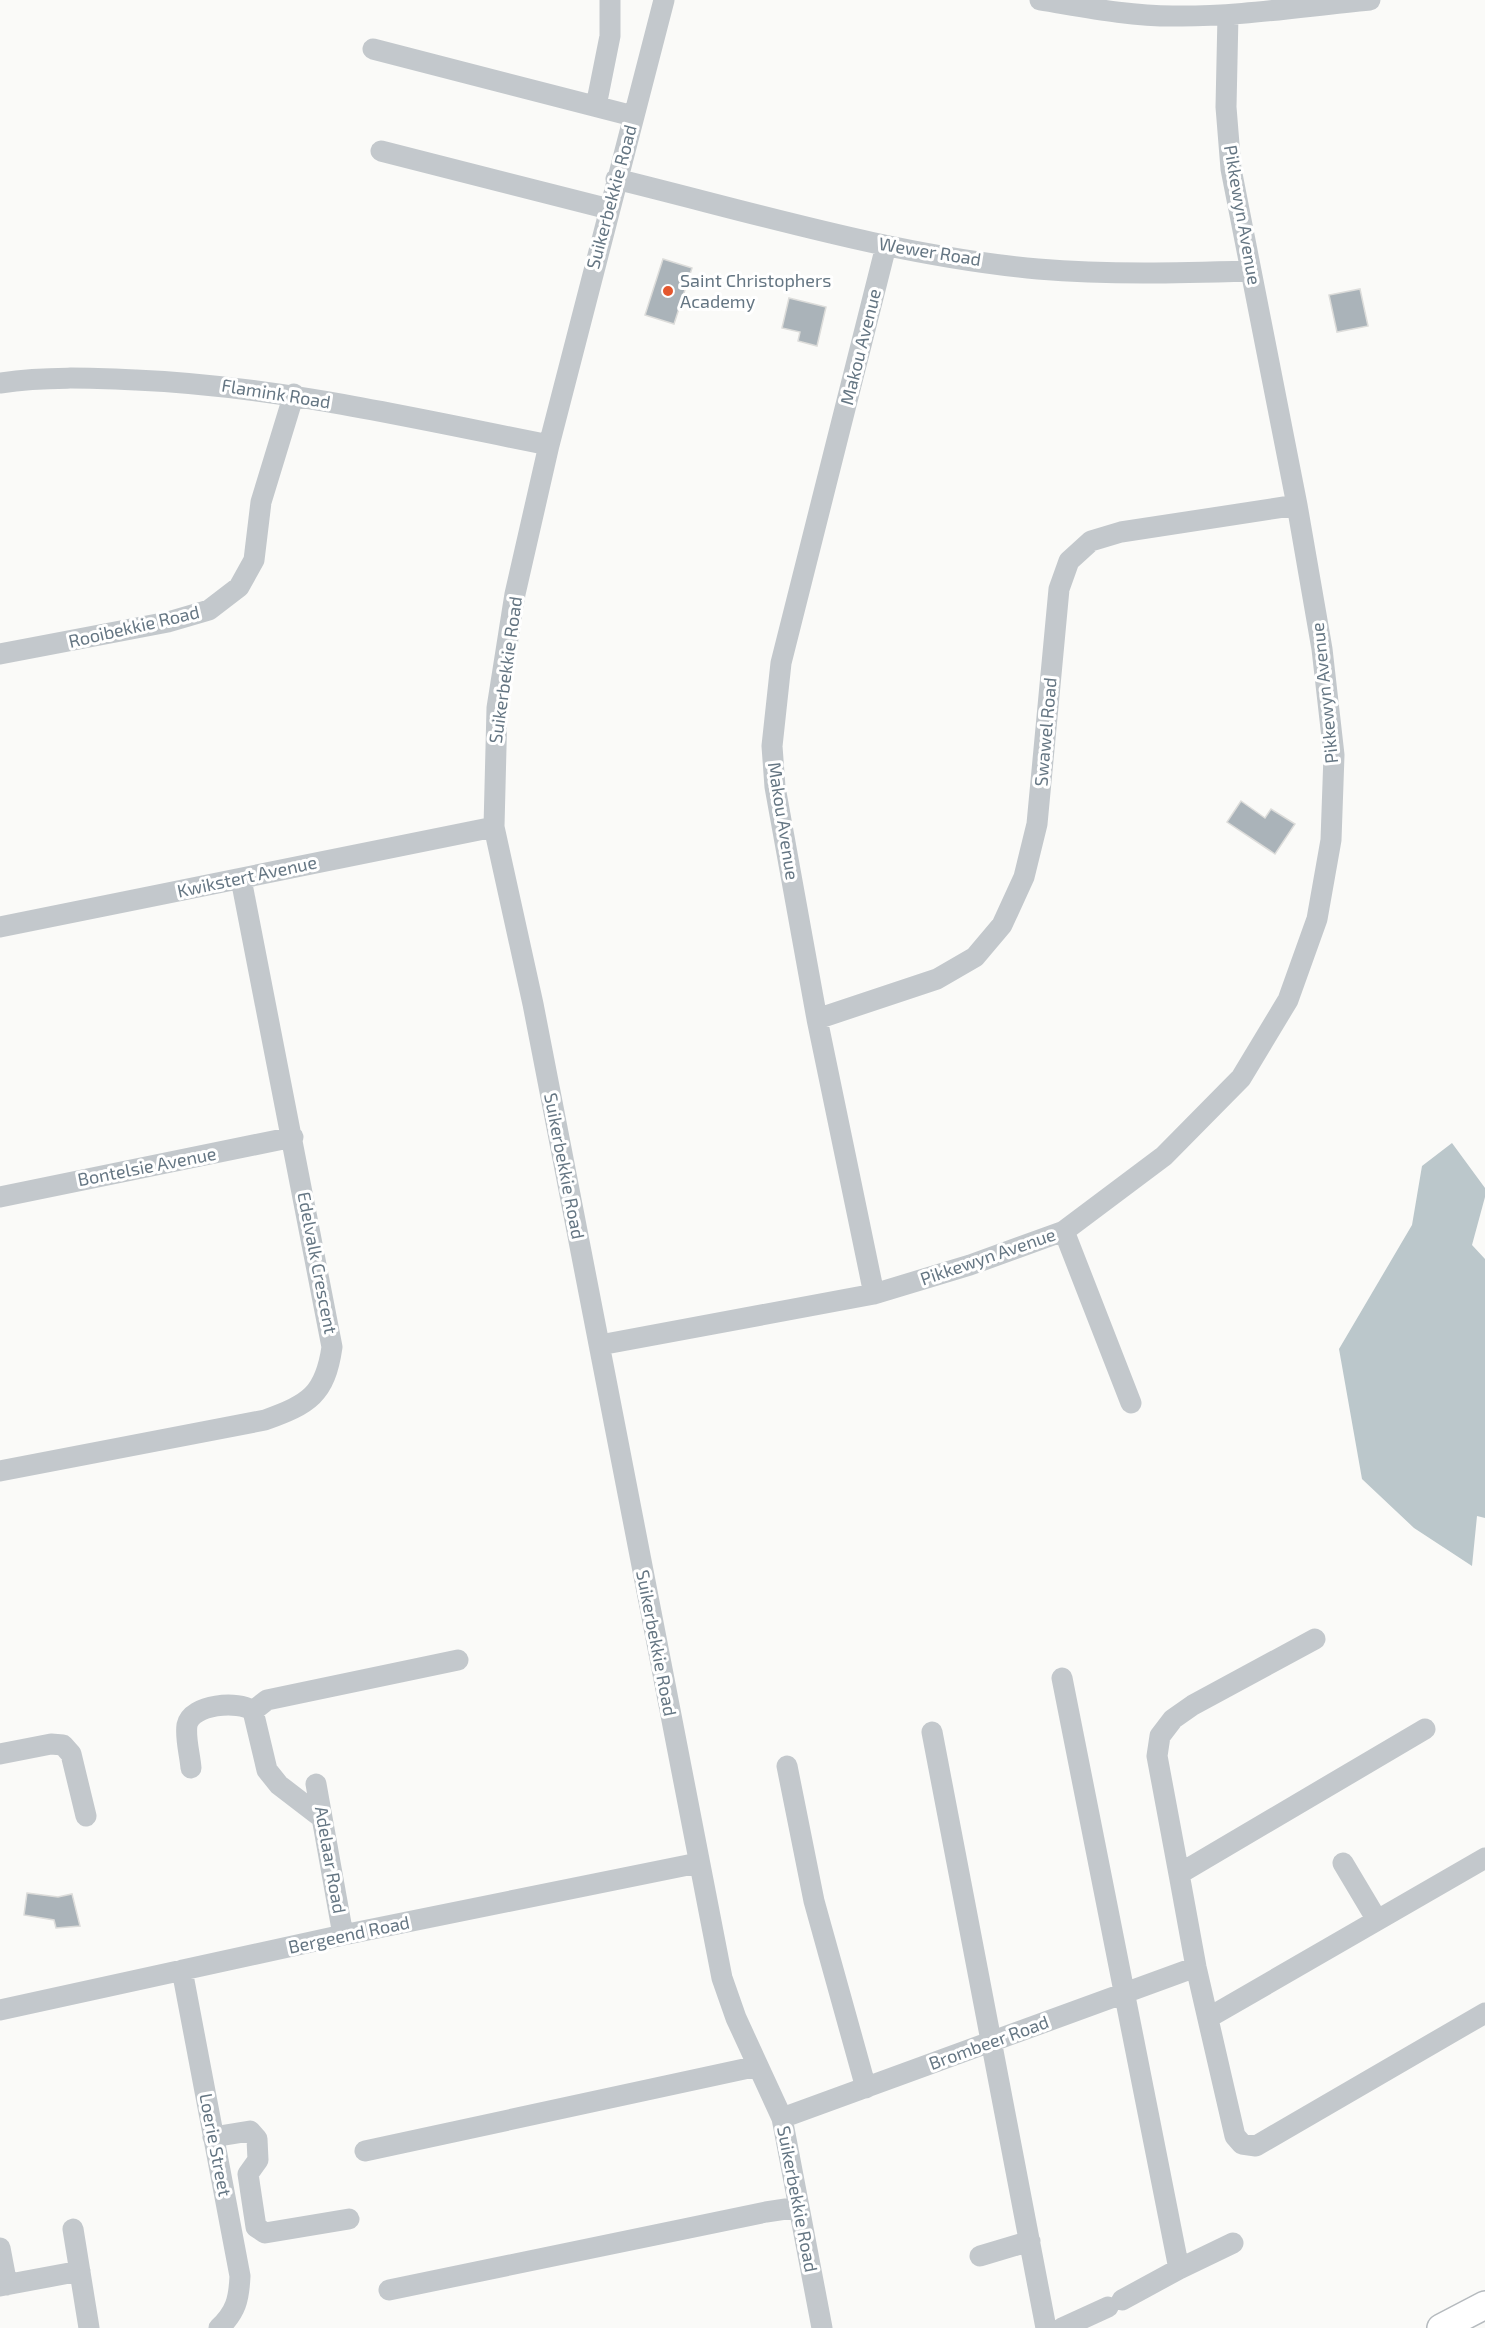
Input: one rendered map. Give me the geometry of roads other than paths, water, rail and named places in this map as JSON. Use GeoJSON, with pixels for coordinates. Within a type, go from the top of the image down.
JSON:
{"type":"FeatureCollection","features":[{"type":"Feature","properties":{"kind":"main road"},"geometry":{"type":"LineString","coordinates":[[1441,2328],[1485,2305]]}},
{"type":"Feature","properties":{"kind":"street"},"geometry":{"type":"LineString","coordinates":[[596,106],[610,36],[610,0]]}},
{"type":"Feature","properties":{"kind":"street","name":"Suikerbekkie Road"},"geometry":{"type":"LineString","coordinates":[[664,0],[549,445],[515,594],[497,708],[494,827],[533,1004],[722,1978],[736,2018],[782,2118],[822,2328]]}},
{"type":"Feature","properties":{"kind":"street"},"geometry":{"type":"LineString","coordinates":[[1040,0],[1142,15],[1228,15],[1370,0]]}},
{"type":"Feature","properties":{"kind":"street","name":"Pikkewyn Avenue"},"geometry":{"type":"LineString","coordinates":[[600,1346],[874,1294],[970,1266],[1064,1231],[1164,1156],[1241,1078],[1288,1000],[1317,919],[1332,840],[1334,755],[1322,649],[1298,505],[1236,199],[1228,133],[1228,15]]}},
{"type":"Feature","properties":{"kind":"street"},"geometry":{"type":"LineString","coordinates":[[373,49],[633,116]]}},
{"type":"Feature","properties":{"kind":"street"},"geometry":{"type":"LineString","coordinates":[[381,151],[609,209]]}},
{"type":"Feature","properties":{"kind":"street","name":"Wewer Road"},"geometry":{"type":"LineString","coordinates":[[616,179],[886,246],[1036,268],[1141,274],[1251,271]]}},
{"type":"Feature","properties":{"kind":"street","name":"Makou Avenue"},"geometry":{"type":"LineString","coordinates":[[874,1294],[817,1019],[775,788],[772,746],[781,663],[886,246]]}},
{"type":"Feature","properties":{"kind":"street","name":"Flamink Road"},"geometry":{"type":"LineString","coordinates":[[0,383],[30,378],[82,378],[207,383],[294,394],[549,445]]}},
{"type":"Feature","properties":{"kind":"street","name":"Rooibekkie Road"},"geometry":{"type":"LineString","coordinates":[[0,654],[168,622],[209,610],[239,587],[254,560],[261,502],[294,394]]}},
{"type":"Feature","properties":{"kind":"street","name":"Swawel Road"},"geometry":{"type":"LineString","coordinates":[[817,1019],[937,979],[975,957],[1002,925],[1024,877],[1037,824],[1059,589],[1069,561],[1091,541],[1121,532],[1298,505]]}},
{"type":"Feature","properties":{"kind":"street","name":"Kwikstert Avenue"},"geometry":{"type":"LineString","coordinates":[[0,927],[494,827]]}},
{"type":"Feature","properties":{"kind":"street","name":"Edelvalk Crescent"},"geometry":{"type":"LineString","coordinates":[[0,1471],[265,1420],[297,1408],[317,1394],[328,1373],[332,1347],[241,879]]}},
{"type":"Feature","properties":{"kind":"street","name":"Bontelsie Avenue"},"geometry":{"type":"LineString","coordinates":[[0,1197],[293,1137]]}},
{"type":"Feature","properties":{"kind":"street"},"geometry":{"type":"LineString","coordinates":[[1064,1231],[1131,1403]]}},
{"type":"Feature","properties":{"kind":"street"},"geometry":{"type":"LineString","coordinates":[[1315,1639],[1193,1705],[1173,1719],[1160,1736],[1157,1756],[1196,1966],[1235,2136],[1242,2144],[1256,2146],[1485,2013]]}},
{"type":"Feature","properties":{"kind":"street"},"geometry":{"type":"LineString","coordinates":[[253,1711],[267,1700],[458,1660]]}},
{"type":"Feature","properties":{"kind":"street"},"geometry":{"type":"LineString","coordinates":[[1062,1678],[1179,2269]]}},
{"type":"Feature","properties":{"kind":"street"},"geometry":{"type":"LineString","coordinates":[[191,1768],[187,1725],[191,1716],[207,1708],[232,1704],[247,1707],[253,1711],[267,1770],[279,1785],[322,1818]]}},
{"type":"Feature","properties":{"kind":"street"},"geometry":{"type":"LineString","coordinates":[[1179,1874],[1425,1729]]}},
{"type":"Feature","properties":{"kind":"street"},"geometry":{"type":"LineString","coordinates":[[932,1732],[1046,2328]]}},
{"type":"Feature","properties":{"kind":"street"},"geometry":{"type":"LineString","coordinates":[[0,1754],[51,1744],[63,1745],[71,1754],[86,1816]]}},
{"type":"Feature","properties":{"kind":"street"},"geometry":{"type":"LineString","coordinates":[[787,1766],[814,1901],[866,2088]]}},
{"type":"Feature","properties":{"kind":"street","name":"Adelaar Road"},"geometry":{"type":"LineString","coordinates":[[316,1784],[343,1935]]}},
{"type":"Feature","properties":{"kind":"street"},"geometry":{"type":"LineString","coordinates":[[1208,2018],[1485,1857]]}},
{"type":"Feature","properties":{"kind":"street","name":"Bergeend Road"},"geometry":{"type":"LineString","coordinates":[[1,2007],[698,1863]]}},
{"type":"Feature","properties":{"kind":"street"},"geometry":{"type":"LineString","coordinates":[[1343,1863],[1377,1920]]}},
{"type":"Feature","properties":{"kind":"street","name":"Brombeer Road"},"geometry":{"type":"LineString","coordinates":[[782,2118],[1196,1966]]}},
{"type":"Feature","properties":{"kind":"street","name":"Loerie Street"},"geometry":{"type":"LineString","coordinates":[[182,1970],[240,2276],[232,2319]]}},
{"type":"Feature","properties":{"kind":"street"},"geometry":{"type":"LineString","coordinates":[[365,2151],[758,2066]]}},
{"type":"Feature","properties":{"kind":"street"},"geometry":{"type":"LineString","coordinates":[[213,2137],[250,2131],[257,2139],[258,2160],[248,2174],[249,2187],[256,2227],[265,2233],[349,2219]]}},
{"type":"Feature","properties":{"kind":"street"},"geometry":{"type":"LineString","coordinates":[[388,2289],[766,2211],[799,2207]]}},
{"type":"Feature","properties":{"kind":"street"},"geometry":{"type":"LineString","coordinates":[[73,2229],[88,2321]]}},
{"type":"Feature","properties":{"kind":"street"},"geometry":{"type":"LineString","coordinates":[[980,2256],[1030,2241]]}},
{"type":"Feature","properties":{"kind":"street"},"geometry":{"type":"LineString","coordinates":[[1062,2328],[1233,2243]]}},
{"type":"Feature","properties":{"kind":"street"},"geometry":{"type":"LineString","coordinates":[[0,2248],[3,2285],[80,2271]]}},
{"type":"Feature","properties":{"kind":"place","name":"Saint Christophers Academy"},"geometry":{"type":"Point","coordinates":[668,291]}}]}
